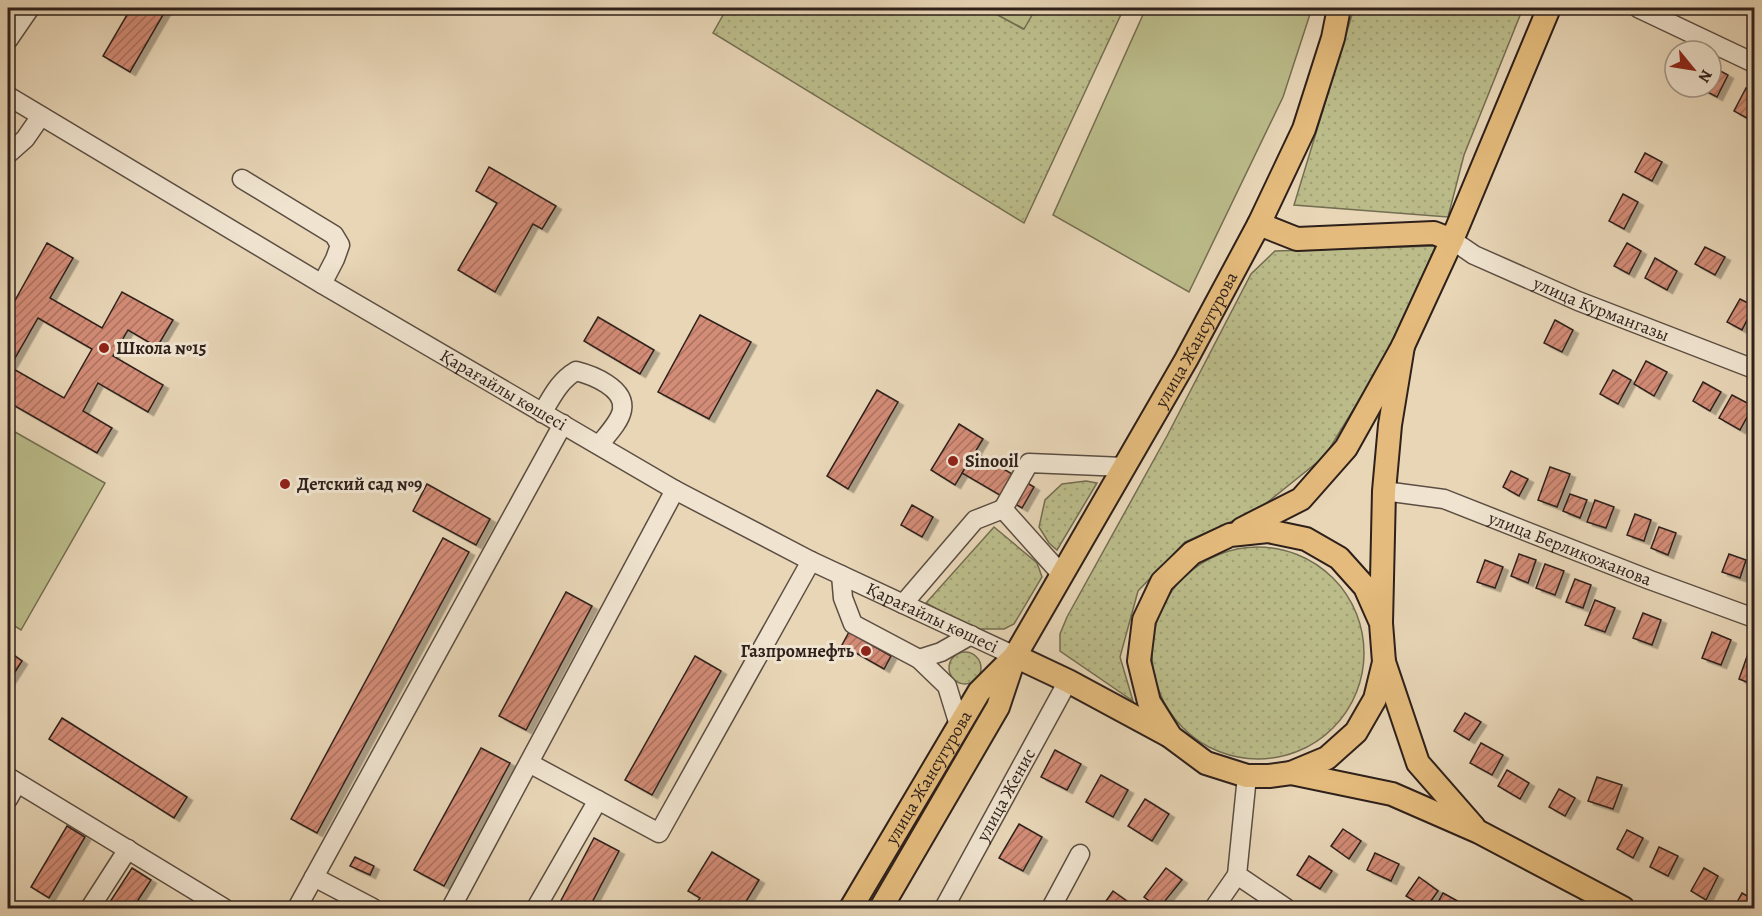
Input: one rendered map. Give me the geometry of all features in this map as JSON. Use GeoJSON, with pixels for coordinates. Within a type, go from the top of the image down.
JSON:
{"type":"FeatureCollection","features":[{"type":"Feature","properties":{"kind":"main road","name":"улица Жансугурова"},"geometry":{"type":"LineString","coordinates":[[881,909],[998,707],[1015,656],[1186,360],[1259,224],[1304,129],[1333,38],[1339,8]]}},
{"type":"Feature","properties":{"kind":"main road"},"geometry":{"type":"LineString","coordinates":[[1171,737],[1149,702],[1139,661],[1144,620],[1162,582],[1192,553],[1301,499],[1346,448],[1403,346],[1452,240],[1549,8]]}},
{"type":"Feature","properties":{"kind":"main road"},"geometry":{"type":"LineString","coordinates":[[1259,224],[1298,239],[1434,233],[1452,240]]}},
{"type":"Feature","properties":{"kind":"main road"},"geometry":{"type":"LineString","coordinates":[[1403,346],[1390,425],[1384,491],[1381,623],[1384,662],[1418,764],[1479,832]]}},
{"type":"Feature","properties":{"kind":"main road"},"geometry":{"type":"LineString","coordinates":[[1230,535],[1268,531],[1306,539],[1340,558],[1365,587],[1381,623]]}},
{"type":"Feature","properties":{"kind":"main road","name":"улица Жансугурова"},"geometry":{"type":"LineString","coordinates":[[851,909],[979,692],[1015,656]]}},
{"type":"Feature","properties":{"kind":"main road"},"geometry":{"type":"LineString","coordinates":[[1015,656],[1068,681],[1171,737],[1206,763],[1247,776],[1291,773],[1327,758],[1356,732],[1375,699],[1384,662]]}},
{"type":"Feature","properties":{"kind":"main road"},"geometry":{"type":"LineString","coordinates":[[1291,773],[1392,794],[1479,832],[1623,909]]}},
{"type":"Feature","properties":{"kind":"street"},"geometry":{"type":"LineString","coordinates":[[8,40],[30,8]]}},
{"type":"Feature","properties":{"kind":"street"},"geometry":{"type":"LineString","coordinates":[[1638,8],[1755,63]]}},
{"type":"Feature","properties":{"kind":"street","name":"Қарағайлы көшесі"},"geometry":{"type":"LineString","coordinates":[[8,96],[322,284],[675,490],[811,561],[1015,656]]}},
{"type":"Feature","properties":{"kind":"street"},"geometry":{"type":"LineString","coordinates":[[8,154],[25,139],[41,116]]}},
{"type":"Feature","properties":{"kind":"street"},"geometry":{"type":"LineString","coordinates":[[242,179],[334,235],[340,245],[322,284]]}},
{"type":"Feature","properties":{"kind":"street","name":"улица Курмангазы"},"geometry":{"type":"LineString","coordinates":[[1452,240],[1474,255],[1578,301],[1755,369]]}},
{"type":"Feature","properties":{"kind":"street"},"geometry":{"type":"LineString","coordinates":[[542,413],[557,387],[566,377],[576,371],[588,374],[614,390],[621,399],[622,410],[619,417],[599,446]]}},
{"type":"Feature","properties":{"kind":"street"},"geometry":{"type":"LineString","coordinates":[[297,909],[563,424]]}},
{"type":"Feature","properties":{"kind":"street"},"geometry":{"type":"LineString","coordinates":[[903,604],[975,520],[1003,508],[1029,463],[1124,467]]}},
{"type":"Feature","properties":{"kind":"street"},"geometry":{"type":"LineString","coordinates":[[451,909],[675,490]]}},
{"type":"Feature","properties":{"kind":"street","name":"улица Берликожанова"},"geometry":{"type":"LineString","coordinates":[[1384,491],[1444,499],[1650,580],[1755,618]]}},
{"type":"Feature","properties":{"kind":"street"},"geometry":{"type":"LineString","coordinates":[[1003,508],[1062,575]]}},
{"type":"Feature","properties":{"kind":"street"},"geometry":{"type":"LineString","coordinates":[[529,763],[659,833],[811,561]]}},
{"type":"Feature","properties":{"kind":"street"},"geometry":{"type":"LineString","coordinates":[[841,575],[843,598],[853,624],[919,659],[947,686],[960,725]]}},
{"type":"Feature","properties":{"kind":"street"},"geometry":{"type":"LineString","coordinates":[[919,659],[941,652],[971,635]]}},
{"type":"Feature","properties":{"kind":"street","name":"улица Женис"},"geometry":{"type":"LineString","coordinates":[[944,909],[1068,681]]}},
{"type":"Feature","properties":{"kind":"street"},"geometry":{"type":"LineString","coordinates":[[1214,909],[1237,875],[1247,776]]}},
{"type":"Feature","properties":{"kind":"street"},"geometry":{"type":"LineString","coordinates":[[11,786],[128,849],[224,909]]}},
{"type":"Feature","properties":{"kind":"street"},"geometry":{"type":"LineString","coordinates":[[536,909],[598,800]]}},
{"type":"Feature","properties":{"kind":"street"},"geometry":{"type":"LineString","coordinates":[[90,909],[128,849]]}},
{"type":"Feature","properties":{"kind":"street"},"geometry":{"type":"LineString","coordinates":[[1051,909],[1080,854]]}},
{"type":"Feature","properties":{"kind":"street"},"geometry":{"type":"LineString","coordinates":[[1237,875],[1286,909]]}},
{"type":"Feature","properties":{"kind":"street"},"geometry":{"type":"LineString","coordinates":[[314,877],[373,909]]}},
{"type":"Feature","properties":{"kind":"green space"},"geometry":{"type":"Polygon","coordinates":[[[727,8],[985,8],[1023,29],[1036,8],[1124,8],[1024,223],[713,33],[727,8]]]}},
{"type":"Feature","properties":{"kind":"green space"},"geometry":{"type":"Polygon","coordinates":[[[985,8],[1036,8],[1024,29],[985,8]]]}},
{"type":"Feature","properties":{"kind":"green space"},"geometry":{"type":"Polygon","coordinates":[[[1146,8],[1312,8],[1283,97],[1189,292],[1053,215],[1146,8]]]}},
{"type":"Feature","properties":{"kind":"green space"},"geometry":{"type":"Polygon","coordinates":[[[1354,8],[1523,8],[1464,155],[1448,217],[1294,205],[1354,8]]]}},
{"type":"Feature","properties":{"kind":"green space"},"geometry":{"type":"Polygon","coordinates":[[[1436,246],[1386,356],[1325,456],[1258,510],[1185,542],[1138,591],[1120,657],[1133,701],[1060,651],[1060,634],[1067,617],[1167,436],[1251,274],[1275,251],[1436,246]]]}},
{"type":"Feature","properties":{"kind":"green space"},"geometry":{"type":"Polygon","coordinates":[[[8,428],[105,483],[21,630],[8,622],[8,428]]]}},
{"type":"Feature","properties":{"kind":"green space"},"geometry":{"type":"Polygon","coordinates":[[[1086,481],[1097,483],[1057,550],[1049,543],[1039,527],[1045,500],[1062,484],[1086,481]]]}},
{"type":"Feature","properties":{"kind":"green space"},"geometry":{"type":"Polygon","coordinates":[[[994,527],[1037,563],[1042,577],[1014,624],[1004,629],[973,629],[926,603],[994,527]]]}},
{"type":"Feature","properties":{"kind":"green space"},"geometry":{"type":"Polygon","coordinates":[[[1248,547],[1268,547],[1289,551],[1308,559],[1326,571],[1340,585],[1352,603],[1360,622],[1364,653],[1360,684],[1352,703],[1340,721],[1326,735],[1308,747],[1289,755],[1268,759],[1248,759],[1227,755],[1208,747],[1190,735],[1176,721],[1164,703],[1156,684],[1152,663],[1152,643],[1156,622],[1164,603],[1176,585],[1190,571],[1208,559],[1227,551],[1248,547]]]}},
{"type":"Feature","properties":{"kind":"green space"},"geometry":{"type":"Polygon","coordinates":[[[965,652],[976,657],[981,668],[976,679],[965,684],[954,679],[949,668],[954,657],[965,652]]]}},
{"type":"Feature","properties":{"kind":"building"},"geometry":{"type":"Polygon","coordinates":[[[131,8],[167,8],[130,72],[103,56],[131,8]]]}},
{"type":"Feature","properties":{"kind":"building"},"geometry":{"type":"Polygon","coordinates":[[[1723,72],[1728,75],[1723,85],[1723,72]]]}},
{"type":"Feature","properties":{"kind":"building"},"geometry":{"type":"Polygon","coordinates":[[[1746,88],[1754,93],[1754,122],[1734,111],[1746,88]]]}},
{"type":"Feature","properties":{"kind":"building"},"geometry":{"type":"Polygon","coordinates":[[[1645,153],[1662,162],[1652,181],[1635,172],[1645,153]]]}},
{"type":"Feature","properties":{"kind":"building"},"geometry":{"type":"Polygon","coordinates":[[[489,167],[556,206],[542,229],[533,224],[495,292],[458,270],[497,203],[476,191],[489,167]]]}},
{"type":"Feature","properties":{"kind":"building"},"geometry":{"type":"Polygon","coordinates":[[[1623,194],[1638,202],[1624,229],[1609,221],[1623,194]]]}},
{"type":"Feature","properties":{"kind":"building","name":"Школа №15"},"geometry":{"type":"Polygon","coordinates":[[[47,243],[73,258],[50,298],[102,328],[122,292],[173,320],[157,347],[128,330],[113,356],[163,385],[148,412],[98,383],[83,411],[112,428],[97,453],[8,402],[8,313],[47,243]],[[38,318],[10,367],[64,398],[92,349],[38,318]]]}},
{"type":"Feature","properties":{"kind":"building"},"geometry":{"type":"Polygon","coordinates":[[[1627,243],[1641,251],[1629,274],[1614,266],[1627,243]]]}},
{"type":"Feature","properties":{"kind":"building"},"geometry":{"type":"Polygon","coordinates":[[[1705,247],[1725,257],[1715,275],[1695,264],[1705,247]]]}},
{"type":"Feature","properties":{"kind":"building"},"geometry":{"type":"Polygon","coordinates":[[[1655,258],[1677,271],[1667,290],[1645,278],[1655,258]]]}},
{"type":"Feature","properties":{"kind":"building"},"geometry":{"type":"Polygon","coordinates":[[[1740,299],[1754,306],[1742,330],[1727,322],[1740,299]]]}},
{"type":"Feature","properties":{"kind":"building"},"geometry":{"type":"Polygon","coordinates":[[[700,315],[751,342],[709,419],[658,392],[700,315]]]}},
{"type":"Feature","properties":{"kind":"building"},"geometry":{"type":"Polygon","coordinates":[[[598,317],[654,350],[640,374],[584,341],[598,317]]]}},
{"type":"Feature","properties":{"kind":"building"},"geometry":{"type":"Polygon","coordinates":[[[1555,320],[1573,330],[1562,352],[1544,343],[1555,320]]]}},
{"type":"Feature","properties":{"kind":"building"},"geometry":{"type":"Polygon","coordinates":[[[1646,361],[1667,372],[1654,396],[1634,384],[1646,361]]]}},
{"type":"Feature","properties":{"kind":"building"},"geometry":{"type":"Polygon","coordinates":[[[1613,370],[1631,380],[1618,404],[1600,394],[1613,370]]]}},
{"type":"Feature","properties":{"kind":"building"},"geometry":{"type":"Polygon","coordinates":[[[1703,382],[1721,392],[1710,411],[1693,401],[1703,382]]]}},
{"type":"Feature","properties":{"kind":"building"},"geometry":{"type":"Polygon","coordinates":[[[877,390],[898,402],[848,489],[827,476],[877,390]]]}},
{"type":"Feature","properties":{"kind":"building"},"geometry":{"type":"Polygon","coordinates":[[[1732,395],[1753,406],[1740,430],[1719,418],[1732,395]]]}},
{"type":"Feature","properties":{"kind":"building","name":"Sinooil"},"geometry":{"type":"Polygon","coordinates":[[[959,424],[983,439],[955,485],[931,470],[959,424]]]}},
{"type":"Feature","properties":{"kind":"building"},"geometry":{"type":"Polygon","coordinates":[[[975,452],[1034,487],[1022,508],[962,473],[975,452]]]}},
{"type":"Feature","properties":{"kind":"building"},"geometry":{"type":"Polygon","coordinates":[[[1550,467],[1570,474],[1557,507],[1538,500],[1550,467]]]}},
{"type":"Feature","properties":{"kind":"building"},"geometry":{"type":"Polygon","coordinates":[[[1511,471],[1528,479],[1519,496],[1503,487],[1511,471]]]}},
{"type":"Feature","properties":{"kind":"building"},"geometry":{"type":"Polygon","coordinates":[[[427,484],[490,519],[476,545],[413,511],[427,484]]]}},
{"type":"Feature","properties":{"kind":"building"},"geometry":{"type":"Polygon","coordinates":[[[1570,494],[1587,500],[1580,518],[1563,511],[1570,494]]]}},
{"type":"Feature","properties":{"kind":"building"},"geometry":{"type":"Polygon","coordinates":[[[1595,500],[1614,507],[1606,528],[1587,522],[1595,500]]]}},
{"type":"Feature","properties":{"kind":"building"},"geometry":{"type":"Polygon","coordinates":[[[912,505],[933,517],[922,537],[901,525],[912,505]]]}},
{"type":"Feature","properties":{"kind":"building"},"geometry":{"type":"Polygon","coordinates":[[[1635,514],[1651,520],[1644,541],[1627,535],[1635,514]]]}},
{"type":"Feature","properties":{"kind":"building"},"geometry":{"type":"Polygon","coordinates":[[[1659,527],[1676,533],[1668,555],[1651,548],[1659,527]]]}},
{"type":"Feature","properties":{"kind":"building"},"geometry":{"type":"Polygon","coordinates":[[[443,538],[469,552],[317,833],[291,819],[443,538]]]}},
{"type":"Feature","properties":{"kind":"building"},"geometry":{"type":"Polygon","coordinates":[[[1519,554],[1536,560],[1528,583],[1511,576],[1519,554]]]}},
{"type":"Feature","properties":{"kind":"building"},"geometry":{"type":"Polygon","coordinates":[[[1729,554],[1746,560],[1740,578],[1722,572],[1729,554]]]}},
{"type":"Feature","properties":{"kind":"building"},"geometry":{"type":"Polygon","coordinates":[[[1485,560],[1503,567],[1495,588],[1477,582],[1485,560]]]}},
{"type":"Feature","properties":{"kind":"building"},"geometry":{"type":"Polygon","coordinates":[[[1545,564],[1564,571],[1555,595],[1536,588],[1545,564]]]}},
{"type":"Feature","properties":{"kind":"building"},"geometry":{"type":"Polygon","coordinates":[[[1575,579],[1591,585],[1583,608],[1566,602],[1575,579]]]}},
{"type":"Feature","properties":{"kind":"building"},"geometry":{"type":"Polygon","coordinates":[[[566,592],[592,606],[526,730],[499,716],[566,592]]]}},
{"type":"Feature","properties":{"kind":"building"},"geometry":{"type":"Polygon","coordinates":[[[1595,600],[1615,608],[1605,632],[1585,625],[1595,600]]]}},
{"type":"Feature","properties":{"kind":"building"},"geometry":{"type":"Polygon","coordinates":[[[1643,613],[1661,620],[1652,645],[1633,638],[1643,613]]]}},
{"type":"Feature","properties":{"kind":"building","name":"Газпромнефть"},"geometry":{"type":"Polygon","coordinates":[[[849,632],[891,656],[884,669],[842,645],[849,632]]]}},
{"type":"Feature","properties":{"kind":"building"},"geometry":{"type":"Polygon","coordinates":[[[1712,632],[1731,640],[1721,665],[1702,658],[1712,632]]]}},
{"type":"Feature","properties":{"kind":"building"},"geometry":{"type":"Polygon","coordinates":[[[1750,648],[1754,650],[1752,684],[1739,679],[1750,648]]]}},
{"type":"Feature","properties":{"kind":"building"},"geometry":{"type":"Polygon","coordinates":[[[8,651],[22,661],[8,683],[8,651]]]}},
{"type":"Feature","properties":{"kind":"building"},"geometry":{"type":"Polygon","coordinates":[[[695,656],[721,671],[652,795],[625,780],[695,656]]]}},
{"type":"Feature","properties":{"kind":"building"},"geometry":{"type":"Polygon","coordinates":[[[1465,713],[1481,722],[1469,740],[1454,731],[1465,713]]]}},
{"type":"Feature","properties":{"kind":"building"},"geometry":{"type":"Polygon","coordinates":[[[62,718],[187,797],[174,818],[49,739],[62,718]]]}},
{"type":"Feature","properties":{"kind":"building"},"geometry":{"type":"Polygon","coordinates":[[[1481,743],[1503,755],[1492,775],[1470,763],[1481,743]]]}},
{"type":"Feature","properties":{"kind":"building"},"geometry":{"type":"Polygon","coordinates":[[[481,748],[510,763],[444,886],[414,870],[481,748]]]}},
{"type":"Feature","properties":{"kind":"building"},"geometry":{"type":"Polygon","coordinates":[[[1055,750],[1081,764],[1067,790],[1041,777],[1055,750]]]}},
{"type":"Feature","properties":{"kind":"building"},"geometry":{"type":"Polygon","coordinates":[[[1507,770],[1529,783],[1520,799],[1498,786],[1507,770]]]}},
{"type":"Feature","properties":{"kind":"building"},"geometry":{"type":"Polygon","coordinates":[[[1101,775],[1128,790],[1113,817],[1086,802],[1101,775]]]}},
{"type":"Feature","properties":{"kind":"building"},"geometry":{"type":"Polygon","coordinates":[[[1597,777],[1622,785],[1613,809],[1588,801],[1597,777]]]}},
{"type":"Feature","properties":{"kind":"building"},"geometry":{"type":"Polygon","coordinates":[[[1559,789],[1575,798],[1565,816],[1549,807],[1559,789]]]}},
{"type":"Feature","properties":{"kind":"building"},"geometry":{"type":"Polygon","coordinates":[[[1145,799],[1169,814],[1152,841],[1128,826],[1145,799]]]}},
{"type":"Feature","properties":{"kind":"building"},"geometry":{"type":"Polygon","coordinates":[[[1019,824],[1042,837],[1023,871],[999,858],[1019,824]]]}},
{"type":"Feature","properties":{"kind":"building"},"geometry":{"type":"Polygon","coordinates":[[[67,826],[85,837],[49,898],[31,887],[67,826]]]}},
{"type":"Feature","properties":{"kind":"building"},"geometry":{"type":"Polygon","coordinates":[[[1343,829],[1361,841],[1349,859],[1331,846],[1343,829]]]}},
{"type":"Feature","properties":{"kind":"building"},"geometry":{"type":"Polygon","coordinates":[[[1627,830],[1643,838],[1633,858],[1617,849],[1627,830]]]}},
{"type":"Feature","properties":{"kind":"building"},"geometry":{"type":"Polygon","coordinates":[[[594,838],[619,851],[589,908],[557,908],[594,838]]]}},
{"type":"Feature","properties":{"kind":"building"},"geometry":{"type":"Polygon","coordinates":[[[1659,847],[1678,856],[1668,876],[1650,867],[1659,847]]]}},
{"type":"Feature","properties":{"kind":"building"},"geometry":{"type":"Polygon","coordinates":[[[712,852],[759,880],[742,908],[693,908],[700,898],[688,891],[712,852]]]}},
{"type":"Feature","properties":{"kind":"building"},"geometry":{"type":"Polygon","coordinates":[[[1375,853],[1399,864],[1391,881],[1367,870],[1375,853]]]}},
{"type":"Feature","properties":{"kind":"building"},"geometry":{"type":"Polygon","coordinates":[[[1309,856],[1332,871],[1320,889],[1297,875],[1309,856]]]}},
{"type":"Feature","properties":{"kind":"building"},"geometry":{"type":"Polygon","coordinates":[[[355,857],[374,866],[370,875],[350,866],[355,857]]]}},
{"type":"Feature","properties":{"kind":"building"},"geometry":{"type":"Polygon","coordinates":[[[132,868],[151,880],[133,908],[106,908],[132,868]]]}},
{"type":"Feature","properties":{"kind":"building"},"geometry":{"type":"Polygon","coordinates":[[[1166,868],[1182,880],[1159,908],[1144,897],[1166,868]]]}},
{"type":"Feature","properties":{"kind":"building"},"geometry":{"type":"Polygon","coordinates":[[[1704,868],[1718,876],[1706,900],[1691,891],[1704,868]]]}},
{"type":"Feature","properties":{"kind":"building"},"geometry":{"type":"Polygon","coordinates":[[[1419,877],[1438,891],[1426,908],[1406,896],[1419,877]]]}},
{"type":"Feature","properties":{"kind":"building"},"geometry":{"type":"Polygon","coordinates":[[[1113,891],[1135,907],[1101,908],[1113,891]]]}},
{"type":"Feature","properties":{"kind":"building"},"geometry":{"type":"Polygon","coordinates":[[[1443,893],[1463,904],[1460,908],[1435,908],[1443,893]]]}},
{"type":"Feature","properties":{"kind":"building"},"geometry":{"type":"Polygon","coordinates":[[[1742,893],[1754,900],[1754,908],[1734,908],[1742,893]]]}},
{"type":"Feature","properties":{"kind":"place","name":"Школа №15"},"geometry":{"type":"Point","coordinates":[104,348]}},
{"type":"Feature","properties":{"kind":"place","name":"Sinooil"},"geometry":{"type":"Point","coordinates":[953,461]}},
{"type":"Feature","properties":{"kind":"place","name":"Детский сад №9"},"geometry":{"type":"Point","coordinates":[285,484]}},
{"type":"Feature","properties":{"kind":"place","name":"Газпромнефть"},"geometry":{"type":"Point","coordinates":[866,651]}}]}
